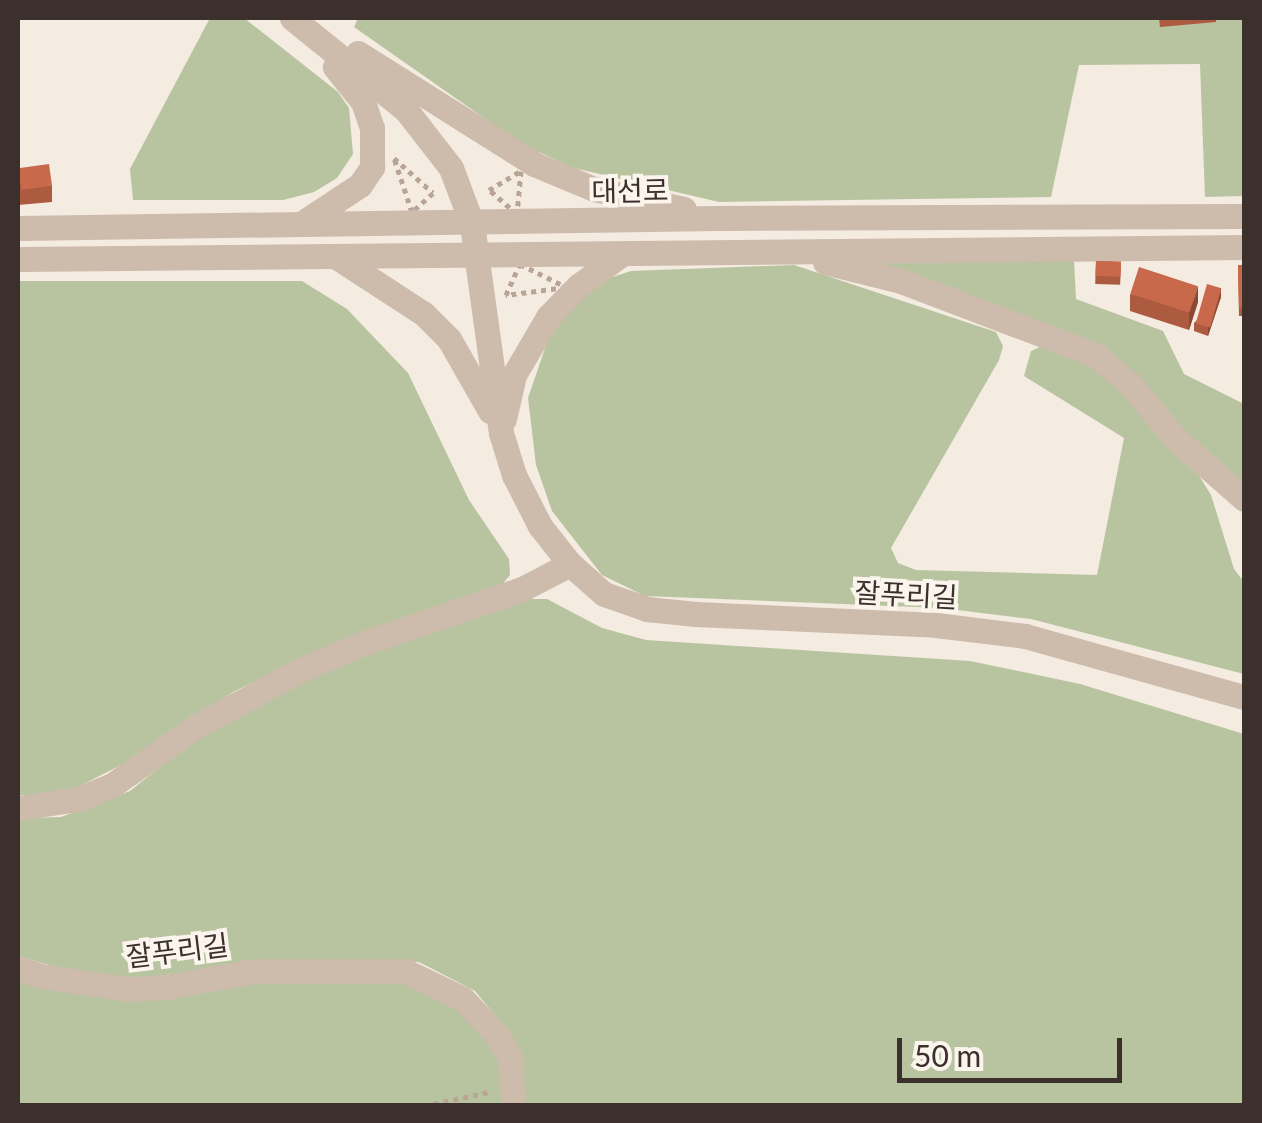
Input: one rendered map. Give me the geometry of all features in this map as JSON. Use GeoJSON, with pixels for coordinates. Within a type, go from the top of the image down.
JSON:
{"type":"FeatureCollection","features":[{"type":"Feature","properties":{"kind":"street","name":"잘푸리길"},"geometry":{"type":"LineString","coordinates":[[288,18],[406,110],[451,168],[472,224],[501,434],[514,475],[531,509],[570,564],[604,594],[646,609],[936,625],[1025,636],[1244,697]]}},
{"type":"Feature","properties":{"kind":"street"},"geometry":{"type":"LineString","coordinates":[[288,18],[363,102],[374,146],[372,167],[360,185],[300,224]]}},
{"type":"Feature","properties":{"kind":"street"},"geometry":{"type":"LineString","coordinates":[[301,18],[534,164],[594,189],[718,218]]}},
{"type":"Feature","properties":{"kind":"street","name":"대선로"},"geometry":{"type":"LineString","coordinates":[[18,228],[718,218],[1244,216]]}},
{"type":"Feature","properties":{"kind":"street"},"geometry":{"type":"LineString","coordinates":[[18,260],[1244,247]]}},
{"type":"Feature","properties":{"kind":"street"},"geometry":{"type":"LineString","coordinates":[[786,252],[901,281],[1096,355],[1131,385],[1176,439],[1244,499]]}},
{"type":"Feature","properties":{"kind":"street"},"geometry":{"type":"LineString","coordinates":[[501,434],[514,375],[548,317],[578,286],[622,254]]}},
{"type":"Feature","properties":{"kind":"street"},"geometry":{"type":"LineString","coordinates":[[335,256],[392,289],[449,339],[501,434]]}},
{"type":"Feature","properties":{"kind":"street"},"geometry":{"type":"LineString","coordinates":[[18,808],[78,800],[111,786],[195,727],[300,670],[367,642],[522,590],[570,564]]}},
{"type":"Feature","properties":{"kind":"street","name":"잘푸리길"},"geometry":{"type":"LineString","coordinates":[[18,968],[71,982],[128,988],[166,988],[254,971],[405,970],[463,999],[498,1036],[515,1077],[512,1097]]}},
{"type":"Feature","properties":{"kind":"path"},"geometry":{"type":"LineString","coordinates":[[394,158],[433,193],[412,212],[406,194],[394,158]]}},
{"type":"Feature","properties":{"kind":"path"},"geometry":{"type":"LineString","coordinates":[[424,1106],[472,1092],[512,1097]]}},
{"type":"Feature","properties":{"kind":"green space"},"geometry":{"type":"Polygon","coordinates":[[[210,18],[244,18],[338,92],[349,108],[353,154],[337,178],[314,192],[283,200],[133,200],[130,169],[210,18]]]}},
{"type":"Feature","properties":{"kind":"green space"},"geometry":{"type":"Polygon","coordinates":[[[358,18],[1244,18],[1244,196],[1205,197],[1200,64],[1079,65],[1051,197],[719,202],[574,168],[521,144],[354,27],[358,18]]]}},
{"type":"Feature","properties":{"kind":"green space"},"geometry":{"type":"Polygon","coordinates":[[[1074,260],[1076,299],[1163,331],[1184,374],[1244,404],[1244,488],[1212,463],[1131,374],[870,262],[1074,260]]]}},
{"type":"Feature","properties":{"kind":"green space"},"geometry":{"type":"Polygon","coordinates":[[[794,265],[996,332],[1003,346],[999,360],[891,548],[898,563],[916,570],[1097,575],[1124,438],[1024,376],[1031,351],[1044,345],[1088,357],[1195,469],[1211,495],[1234,569],[1244,582],[1244,674],[1031,619],[941,608],[645,596],[602,575],[552,511],[536,465],[528,398],[553,325],[575,300],[606,279],[631,271],[794,265]]]}},
{"type":"Feature","properties":{"kind":"green space"},"geometry":{"type":"Polygon","coordinates":[[[18,281],[302,281],[347,309],[408,373],[469,500],[509,559],[510,575],[500,587],[308,656],[235,691],[121,765],[78,787],[38,796],[18,795],[18,281]]]}},
{"type":"Feature","properties":{"kind":"green space"},"geometry":{"type":"Polygon","coordinates":[[[530,599],[547,599],[602,628],[646,640],[970,661],[1080,684],[1244,734],[1244,1105],[18,1105],[18,976],[83,992],[132,996],[270,979],[394,976],[456,1002],[498,1048],[507,1087],[522,1090],[518,1050],[503,1025],[475,991],[419,962],[282,959],[130,980],[83,975],[18,956],[18,818],[61,817],[130,791],[194,740],[326,668],[530,599]]]}},
{"type":"Feature","properties":{"kind":"building"},"geometry":{"type":"Polygon","coordinates":[[[49,164],[52,186],[21,190],[18,168],[49,164]]]}},
{"type":"Feature","properties":{"kind":"building"},"geometry":{"type":"Polygon","coordinates":[[[1096,261],[1121,262],[1120,277],[1095,276],[1096,261]]]}},
{"type":"Feature","properties":{"kind":"building"},"geometry":{"type":"Polygon","coordinates":[[[1238,265],[1244,265],[1244,307],[1239,308],[1238,265]]]}},
{"type":"Feature","properties":{"kind":"building"},"geometry":{"type":"Polygon","coordinates":[[[1139,267],[1198,286],[1189,313],[1130,294],[1139,267]]]}},
{"type":"Feature","properties":{"kind":"building"},"geometry":{"type":"Polygon","coordinates":[[[1207,284],[1221,288],[1210,328],[1196,323],[1207,284]]]}}]}
